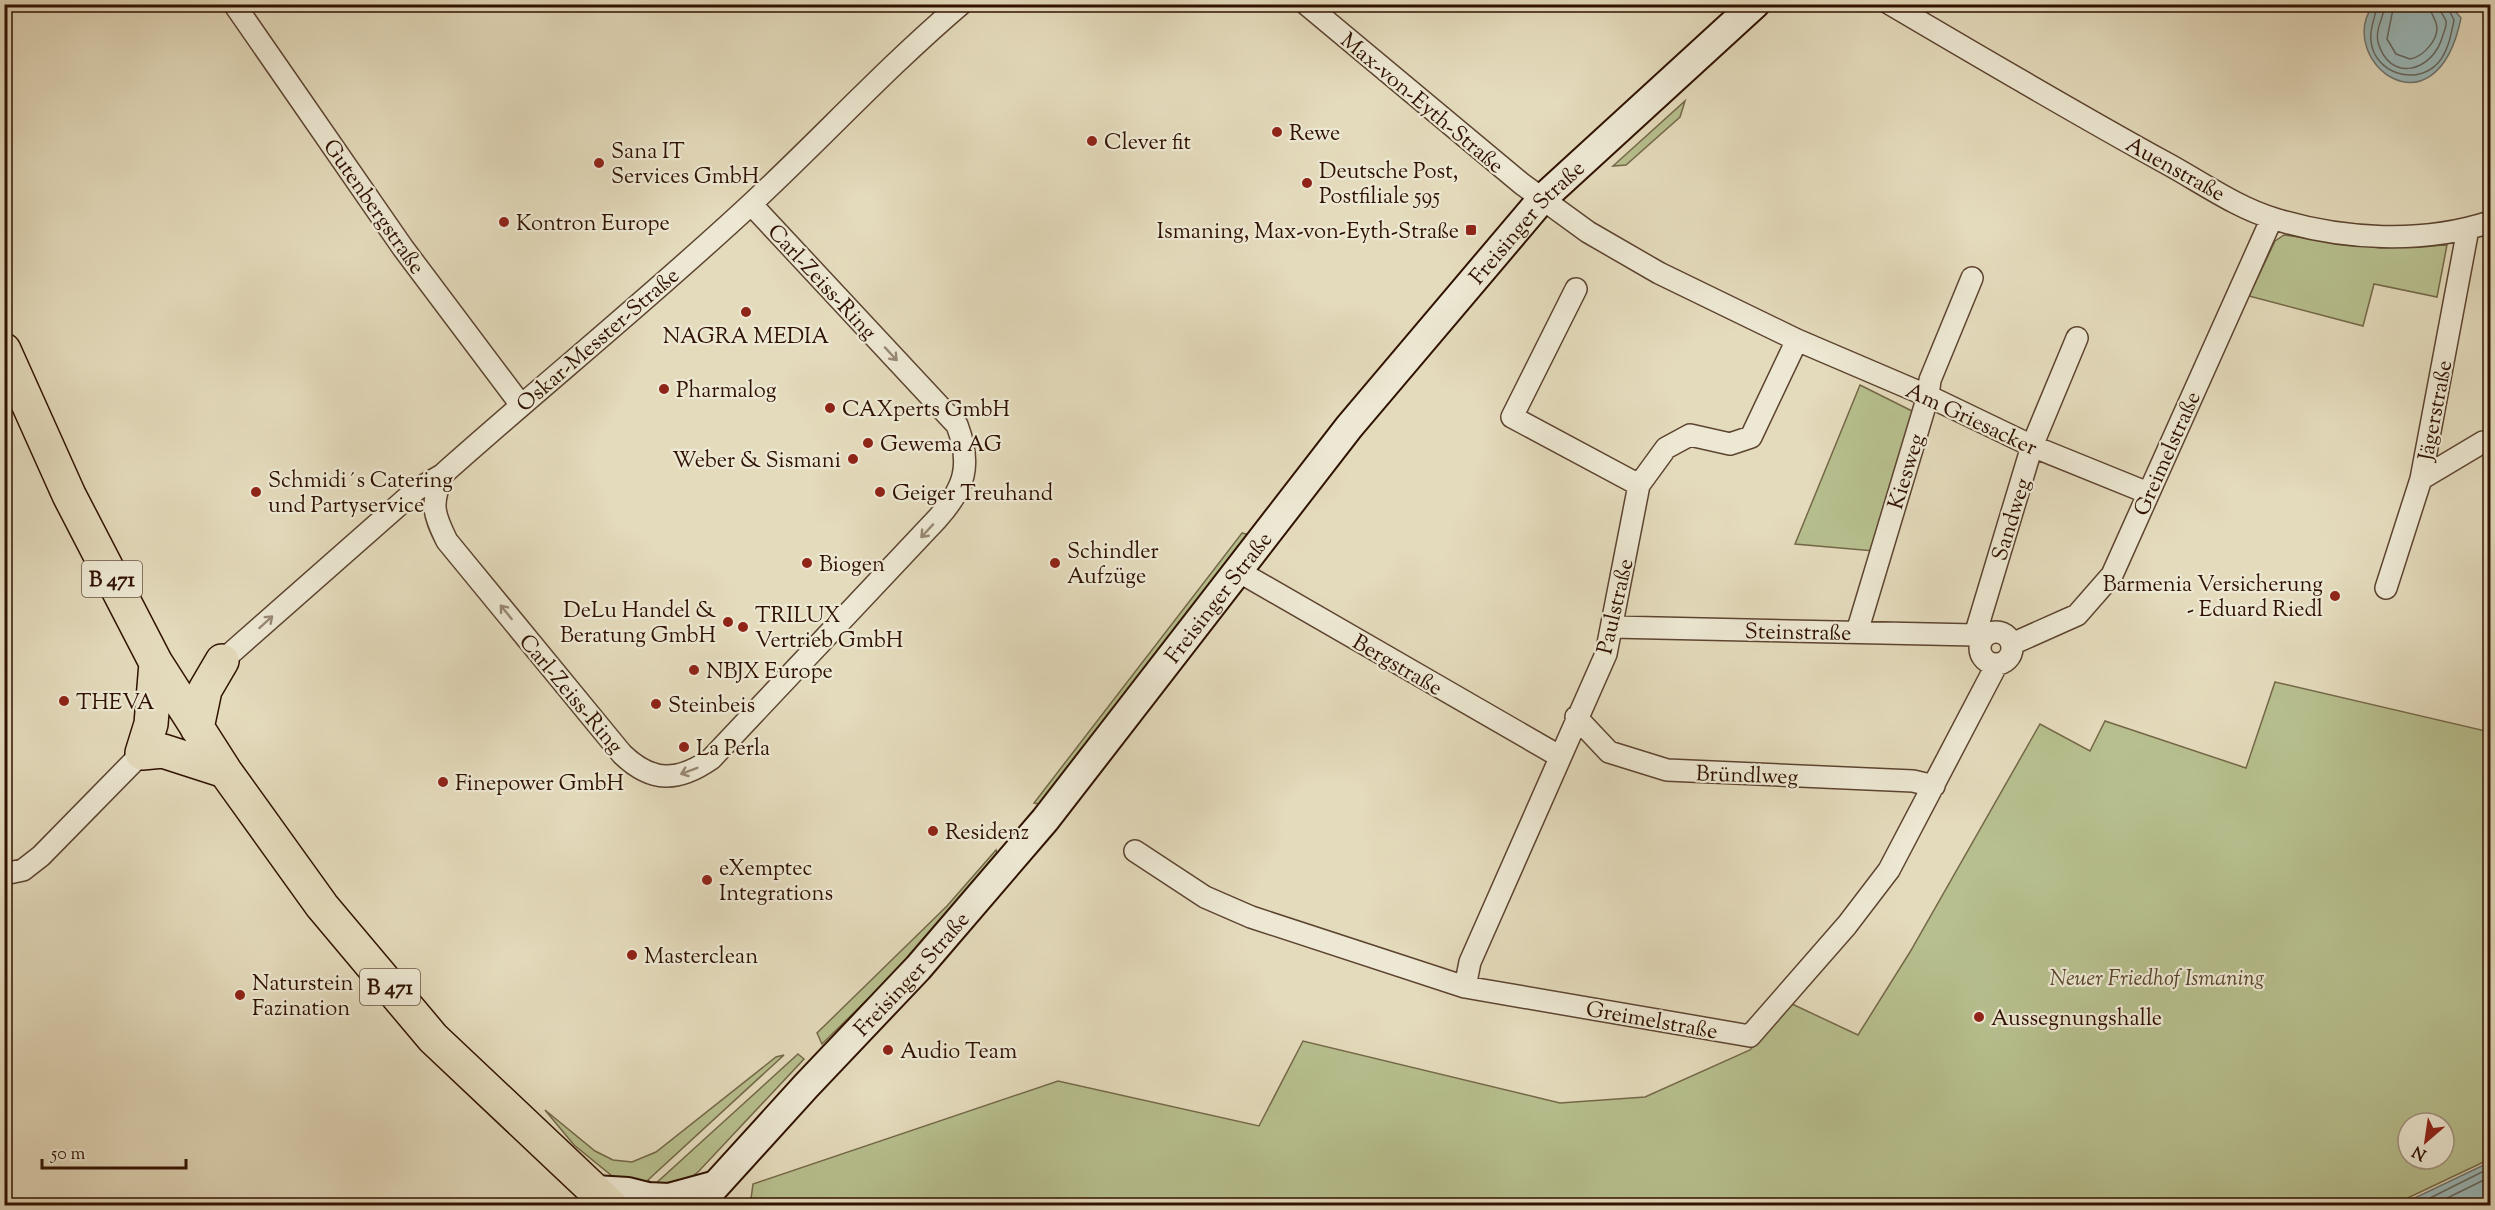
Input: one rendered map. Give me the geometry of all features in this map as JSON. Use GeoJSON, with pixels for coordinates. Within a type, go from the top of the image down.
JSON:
{"type":"FeatureCollection","features":[{"type":"Feature","properties":{"kind":"highway","name":"B 471"},"geometry":{"type":"LineString","coordinates":[[4,350],[69,495],[156,663],[225,771],[322,906],[433,1038],[592,1195]]}},
{"type":"Feature","properties":{"kind":"highway"},"geometry":{"type":"LineString","coordinates":[[197,728],[205,690],[222,661]]}},
{"type":"Feature","properties":{"kind":"highway"},"geometry":{"type":"LineString","coordinates":[[156,663],[152,724],[142,753],[163,751],[225,771]]}},
{"type":"Feature","properties":{"kind":"main road","name":"Freisinger Straße"},"geometry":{"type":"LineString","coordinates":[[713,1194],[992,884],[1045,820],[1391,375],[1542,199],[1755,4]]}},
{"type":"Feature","properties":{"kind":"main road"},"geometry":{"type":"LineString","coordinates":[[592,1195],[628,1191],[648,1197],[669,1198],[713,1194]]}},
{"type":"Feature","properties":{"kind":"street","name":"Gutenbergstraße"},"geometry":{"type":"LineString","coordinates":[[234,4],[403,249],[521,405]]}},
{"type":"Feature","properties":{"kind":"street","name":"Oskar-Messter-Straße"},"geometry":{"type":"LineString","coordinates":[[222,661],[416,490],[442,475],[751,204],[916,42],[961,4]]}},
{"type":"Feature","properties":{"kind":"street","name":"Max-von-Eyth-Straße"},"geometry":{"type":"LineString","coordinates":[[1306,4],[1542,199]]}},
{"type":"Feature","properties":{"kind":"street","name":"Auenstraße"},"geometry":{"type":"LineString","coordinates":[[1890,4],[2136,147],[2272,218],[2310,229],[2356,235],[2436,234],[2468,229],[2490,222]]}},
{"type":"Feature","properties":{"kind":"street","name":"Am Griesacker"},"geometry":{"type":"LineString","coordinates":[[1542,199],[1588,232],[1659,273],[1797,340],[1928,396],[2032,446],[2148,493]]}},
{"type":"Feature","properties":{"kind":"street","name":"Carl-Zeiss-Ring"},"geometry":{"type":"LineString","coordinates":[[442,475],[433,499],[436,519],[447,541],[622,754],[636,768],[653,775],[672,777],[692,772],[711,759],[938,519],[951,503],[961,485],[966,464],[964,444],[957,425],[751,204]]}},
{"type":"Feature","properties":{"kind":"street","name":"Greimelstraße"},"geometry":{"type":"LineString","coordinates":[[2012,644],[2077,615],[2112,575],[2272,218]]}},
{"type":"Feature","properties":{"kind":"street","name":"Jägerstraße"},"geometry":{"type":"LineString","coordinates":[[2386,588],[2421,478],[2468,229]]}},
{"type":"Feature","properties":{"kind":"street","name":"Kiesweg"},"geometry":{"type":"LineString","coordinates":[[1857,632],[1928,396],[1930,380],[1972,278]]}},
{"type":"Feature","properties":{"kind":"street"},"geometry":{"type":"LineString","coordinates":[[1576,289],[1512,417],[1639,485],[1666,448],[1690,435],[1730,444],[1751,437],[1797,340]]}},
{"type":"Feature","properties":{"kind":"street","name":"Sandweg"},"geometry":{"type":"LineString","coordinates":[[1978,636],[2032,446],[2077,338]]}},
{"type":"Feature","properties":{"kind":"street"},"geometry":{"type":"LineString","coordinates":[[2421,478],[2483,442],[2490,443]]}},
{"type":"Feature","properties":{"kind":"street","name":"Paulstraße"},"geometry":{"type":"LineString","coordinates":[[1465,987],[1470,962],[1576,717],[1606,654],[1639,485]]}},
{"type":"Feature","properties":{"kind":"street","name":"Bergstraße"},"geometry":{"type":"LineString","coordinates":[[1238,571],[1559,756]]}},
{"type":"Feature","properties":{"kind":"street","name":"Steinstraße"},"geometry":{"type":"LineString","coordinates":[[1613,627],[1978,636]]}},
{"type":"Feature","properties":{"kind":"street"},"geometry":{"type":"LineString","coordinates":[[1998,632],[2007,636],[2012,644],[2011,654],[2005,661],[1997,664],[1987,661],[1981,653],[1978,636],[1998,632]]}},
{"type":"Feature","properties":{"kind":"street","name":"Greimelstraße"},"geometry":{"type":"LineString","coordinates":[[1135,851],[1205,897],[1251,917],[1465,987],[1750,1036],[1847,925],[1889,870],[1997,664]]}},
{"type":"Feature","properties":{"kind":"street","name":"Bründlweg"},"geometry":{"type":"LineString","coordinates":[[1576,717],[1609,752],[1666,770],[1913,781],[1934,786]]}},
{"type":"Feature","properties":{"kind":"street"},"geometry":{"type":"LineString","coordinates":[[4,874],[23,870],[41,856],[142,753]]}},
{"type":"Feature","properties":{"kind":"green space"},"geometry":{"type":"Polygon","coordinates":[[[1685,101],[1680,117],[1626,165],[1613,166],[1685,101]]]}},
{"type":"Feature","properties":{"kind":"green space"},"geometry":{"type":"Polygon","coordinates":[[[2284,235],[2380,248],[2447,245],[2437,297],[2374,284],[2363,326],[2249,296],[2275,241],[2284,235]]]}},
{"type":"Feature","properties":{"kind":"green space"},"geometry":{"type":"Polygon","coordinates":[[[1860,385],[1914,412],[1874,551],[1795,544],[1860,385]]]}},
{"type":"Feature","properties":{"kind":"green space"},"geometry":{"type":"Polygon","coordinates":[[[1242,533],[1250,535],[1043,805],[1034,803],[1242,533]]]}},
{"type":"Feature","properties":{"kind":"green space","name":"Neuer Friedhof Ismaning"},"geometry":{"type":"Polygon","coordinates":[[[2275,682],[2490,732],[2490,1159],[2393,1205],[750,1206],[753,1184],[1058,1081],[1259,1126],[1303,1041],[1560,1103],[1645,1097],[1750,1050],[1792,1004],[1858,1035],[1910,952],[2040,724],[2090,751],[2105,721],[2246,768],[2275,682]]]}},
{"type":"Feature","properties":{"kind":"green space"},"geometry":{"type":"Polygon","coordinates":[[[996,850],[999,859],[882,985],[822,1044],[817,1033],[947,906],[996,850]]]}},
{"type":"Feature","properties":{"kind":"green space"},"geometry":{"type":"Polygon","coordinates":[[[798,1054],[804,1059],[699,1171],[676,1190],[622,1184],[574,1145],[545,1110],[595,1151],[613,1160],[632,1162],[656,1152],[776,1057],[784,1055],[648,1180],[654,1185],[798,1054]]]}},
{"type":"Feature","properties":{"kind":"water"},"geometry":{"type":"Polygon","coordinates":[[[2373,5],[2450,5],[2461,18],[2448,55],[2431,75],[2412,82],[2393,78],[2377,66],[2367,48],[2365,27],[2373,5]]]}},
{"type":"Feature","properties":{"kind":"water"},"geometry":{"type":"Polygon","coordinates":[[[2490,1162],[2490,1205],[2400,1205],[2490,1162]]]}},
{"type":"Feature","properties":{"kind":"place","name":"Rewe"},"geometry":{"type":"Point","coordinates":[1277,132]}},
{"type":"Feature","properties":{"kind":"place","name":"Clever fit"},"geometry":{"type":"Point","coordinates":[1092,141]}},
{"type":"Feature","properties":{"kind":"place","name":"Sana IT Services GmbH"},"geometry":{"type":"Point","coordinates":[599,163]}},
{"type":"Feature","properties":{"kind":"place","name":"Deutsche Post, Postfiliale 595"},"geometry":{"type":"Point","coordinates":[1307,183]}},
{"type":"Feature","properties":{"kind":"place","name":"Kontron Europe"},"geometry":{"type":"Point","coordinates":[504,222]}},
{"type":"Feature","properties":{"kind":"place","name":"Ismaning, Max-von-Eyth-Straße"},"geometry":{"type":"Point","coordinates":[1471,230]}},
{"type":"Feature","properties":{"kind":"place","name":"NAGRA MEDIA"},"geometry":{"type":"Point","coordinates":[746,312]}},
{"type":"Feature","properties":{"kind":"place","name":"Pharmalog"},"geometry":{"type":"Point","coordinates":[664,389]}},
{"type":"Feature","properties":{"kind":"place","name":"CAXperts GmbH"},"geometry":{"type":"Point","coordinates":[830,408]}},
{"type":"Feature","properties":{"kind":"place","name":"Gewema AG"},"geometry":{"type":"Point","coordinates":[868,443]}},
{"type":"Feature","properties":{"kind":"place","name":"Weber & Sismani"},"geometry":{"type":"Point","coordinates":[853,459]}},
{"type":"Feature","properties":{"kind":"place","name":"Schmidi´s Catering und Partyservice"},"geometry":{"type":"Point","coordinates":[256,492]}},
{"type":"Feature","properties":{"kind":"place","name":"Geiger Treuhand"},"geometry":{"type":"Point","coordinates":[880,492]}},
{"type":"Feature","properties":{"kind":"place","name":"Biogen"},"geometry":{"type":"Point","coordinates":[807,563]}},
{"type":"Feature","properties":{"kind":"place","name":"Schindler Aufzüge"},"geometry":{"type":"Point","coordinates":[1055,563]}},
{"type":"Feature","properties":{"kind":"place","name":"Barmenia Versicherung - Eduard Riedl"},"geometry":{"type":"Point","coordinates":[2335,596]}},
{"type":"Feature","properties":{"kind":"place","name":"DeLu Handel & Beratung GmbH"},"geometry":{"type":"Point","coordinates":[728,622]}},
{"type":"Feature","properties":{"kind":"place","name":"TRILUX Vertrieb GmbH"},"geometry":{"type":"Point","coordinates":[743,627]}},
{"type":"Feature","properties":{"kind":"place","name":"NBJX Europe"},"geometry":{"type":"Point","coordinates":[694,670]}},
{"type":"Feature","properties":{"kind":"place","name":"THEVA"},"geometry":{"type":"Point","coordinates":[64,701]}},
{"type":"Feature","properties":{"kind":"place","name":"Steinbeis"},"geometry":{"type":"Point","coordinates":[656,704]}},
{"type":"Feature","properties":{"kind":"place","name":"La Perla"},"geometry":{"type":"Point","coordinates":[684,747]}},
{"type":"Feature","properties":{"kind":"place","name":"Finepower GmbH"},"geometry":{"type":"Point","coordinates":[443,782]}},
{"type":"Feature","properties":{"kind":"place","name":"Residenz"},"geometry":{"type":"Point","coordinates":[933,831]}},
{"type":"Feature","properties":{"kind":"place","name":"eXemptec Integrations"},"geometry":{"type":"Point","coordinates":[707,880]}},
{"type":"Feature","properties":{"kind":"place","name":"Masterclean"},"geometry":{"type":"Point","coordinates":[632,955]}},
{"type":"Feature","properties":{"kind":"place","name":"Naturstein Fazination"},"geometry":{"type":"Point","coordinates":[240,995]}},
{"type":"Feature","properties":{"kind":"place","name":"Aussegnungshalle"},"geometry":{"type":"Point","coordinates":[1979,1017]}},
{"type":"Feature","properties":{"kind":"place","name":"Audio Team"},"geometry":{"type":"Point","coordinates":[888,1050]}}]}
